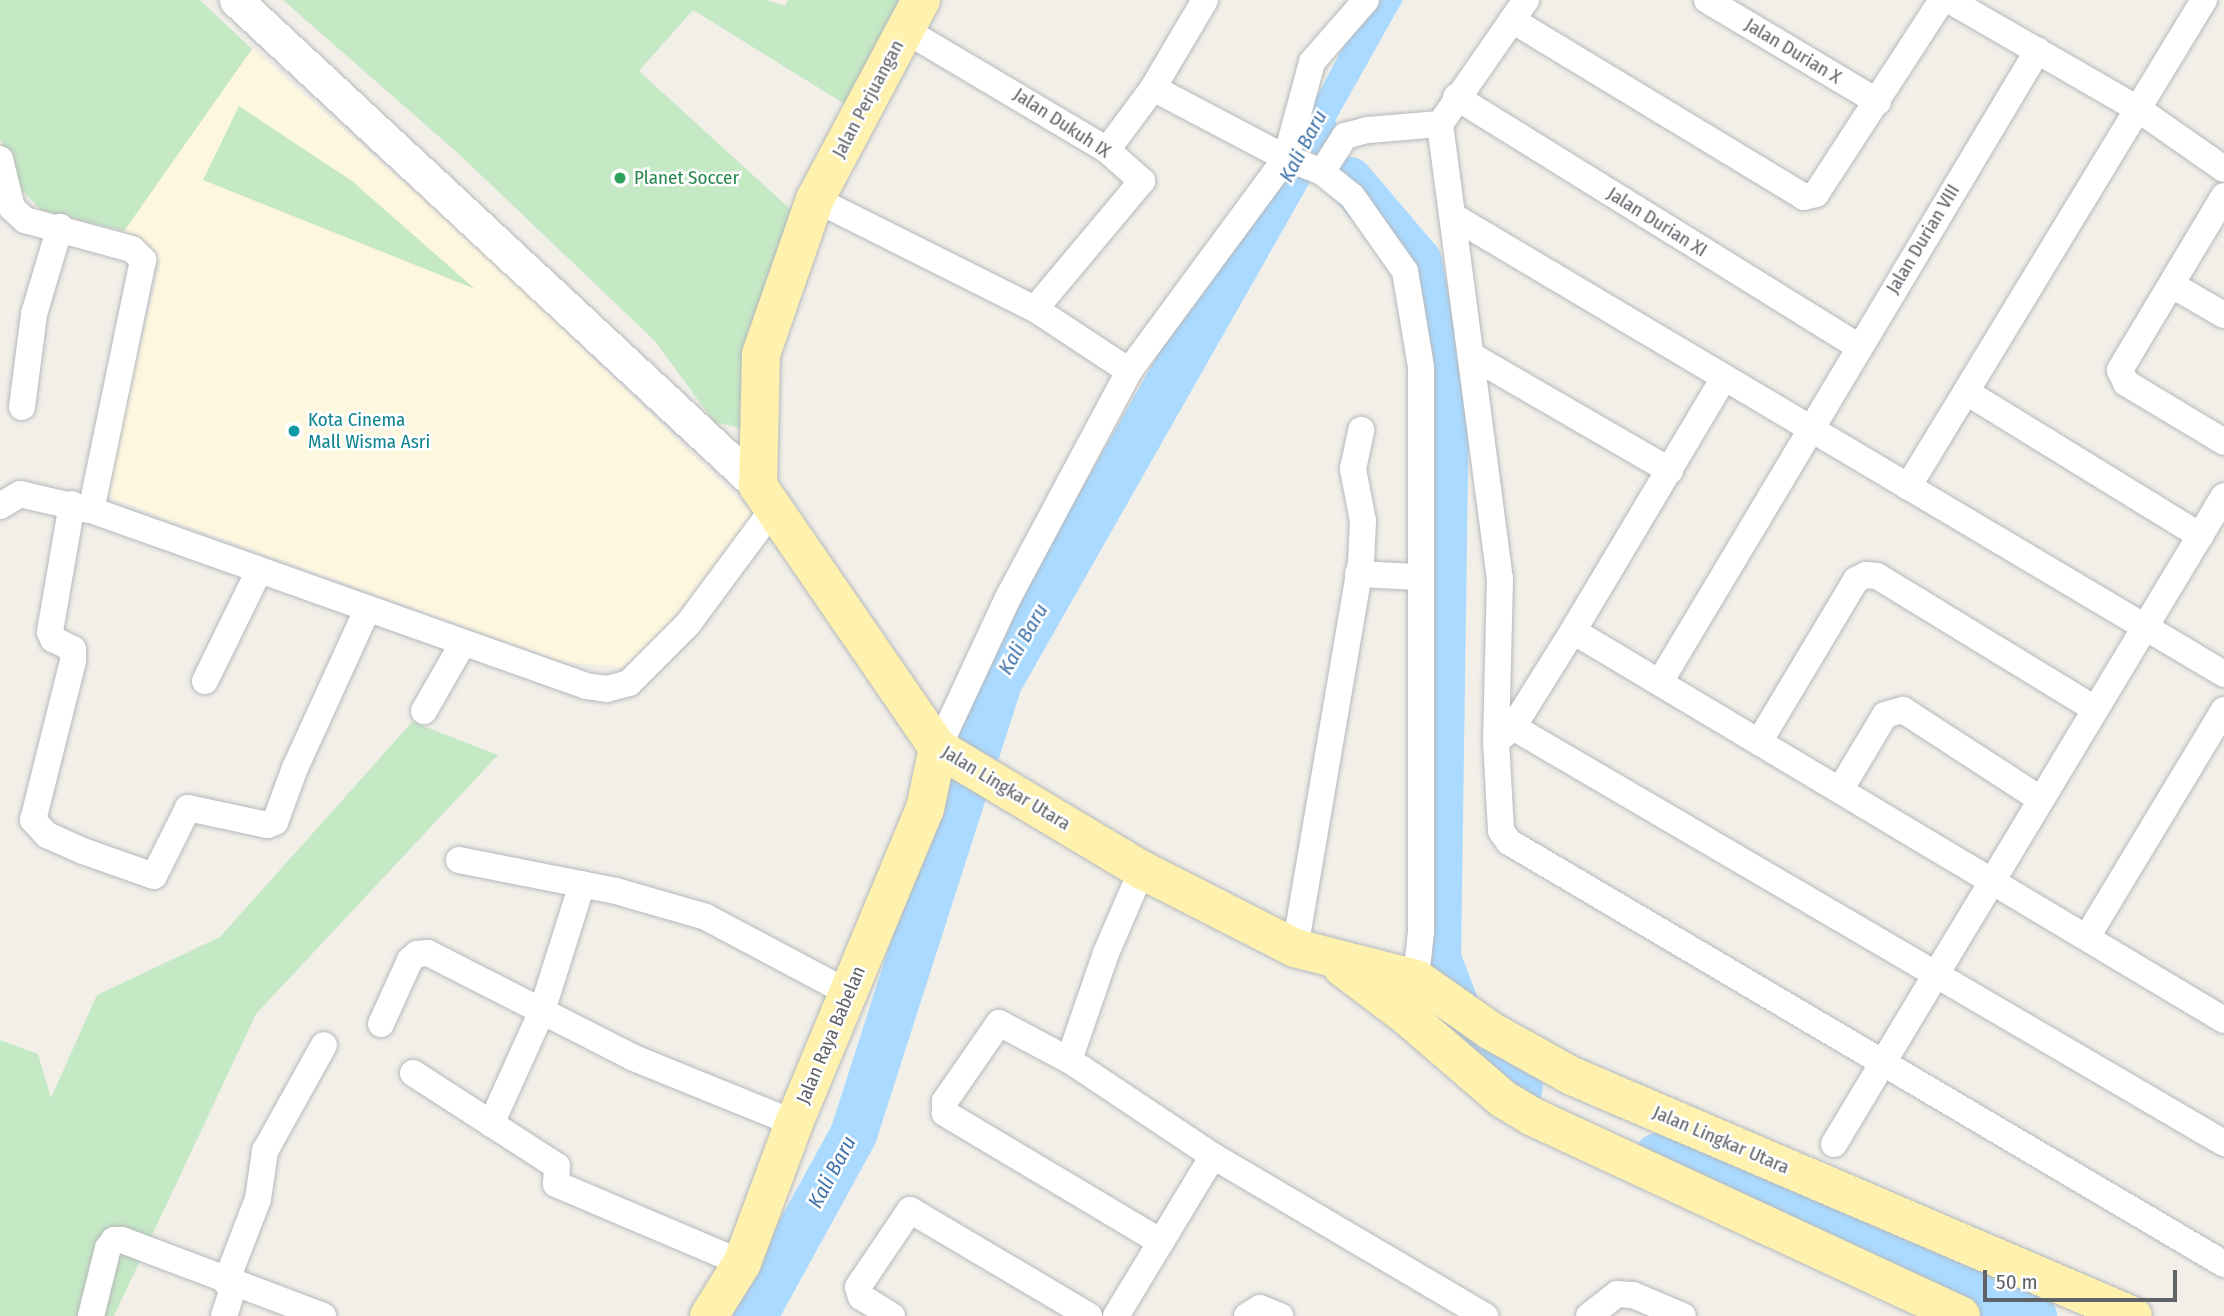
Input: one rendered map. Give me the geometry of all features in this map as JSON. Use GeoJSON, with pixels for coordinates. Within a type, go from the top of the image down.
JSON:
{"type":"FeatureCollection","features":[{"type":"Feature","properties":{"kind":"main road","name":"Jalan Perjuangan"},"geometry":{"type":"LineString","coordinates":[[766,498],[761,354],[815,199],[913,15]]}},
{"type":"Feature","properties":{"kind":"main road","name":"Jalan Lingkar Utara"},"geometry":{"type":"LineString","coordinates":[[766,498],[940,750],[993,779],[1142,870],[1307,949],[1408,1017],[1494,1092],[1531,1116],[1961,1316]]}},
{"type":"Feature","properties":{"kind":"main road","name":"Jalan Raya Babelan"},"geometry":{"type":"LineString","coordinates":[[709,1316],[742,1263],[794,1123],[925,809],[940,750]]}},
{"type":"Feature","properties":{"kind":"main road","name":"Jalan Lingkar Utara"},"geometry":{"type":"LineString","coordinates":[[1307,949],[1423,982],[1491,1031],[1572,1076],[2133,1316]]}},
{"type":"Feature","properties":{"kind":"street"},"geometry":{"type":"LineString","coordinates":[[0,506],[20,494],[82,507],[586,686],[607,689],[629,684],[688,624],[766,498],[236,0]]}},
{"type":"Feature","properties":{"kind":"street"},"geometry":{"type":"LineString","coordinates":[[1107,150],[1153,88],[1205,0]]}},
{"type":"Feature","properties":{"kind":"street"},"geometry":{"type":"LineString","coordinates":[[940,750],[1008,598],[1129,371],[1286,158],[1312,62],[1366,0]]}},
{"type":"Feature","properties":{"kind":"street","name":"Jalan Durian X"},"geometry":{"type":"LineString","coordinates":[[1707,0],[1878,102]]}},
{"type":"Feature","properties":{"kind":"street"},"geometry":{"type":"LineString","coordinates":[[1942,0],[1816,194],[1804,197],[1519,10],[1456,97],[1440,124],[1455,218],[1500,578],[1505,734],[1498,813],[1501,831],[1509,842],[2224,1264]]}},
{"type":"Feature","properties":{"kind":"street"},"geometry":{"type":"LineString","coordinates":[[1949,0],[2138,109],[2224,169]]}},
{"type":"Feature","properties":{"kind":"street"},"geometry":{"type":"LineString","coordinates":[[1908,487],[1968,393],[2204,0]]}},
{"type":"Feature","properties":{"kind":"street","name":"Jalan Dukuh IX"},"geometry":{"type":"LineString","coordinates":[[913,15],[1107,150],[1142,181],[1035,309]]}},
{"type":"Feature","properties":{"kind":"street","name":"Jalan Durian VIII"},"geometry":{"type":"LineString","coordinates":[[1660,682],[1858,346],[2038,50]]}},
{"type":"Feature","properties":{"kind":"street"},"geometry":{"type":"LineString","coordinates":[[1153,88],[1286,158],[1322,165],[1352,196],[1405,271],[1421,367],[1423,982],[1408,1017]]}},
{"type":"Feature","properties":{"kind":"street","name":"Jalan Durian XI"},"geometry":{"type":"LineString","coordinates":[[1456,97],[1858,346]]}},
{"type":"Feature","properties":{"kind":"street"},"geometry":{"type":"LineString","coordinates":[[1322,165],[1345,136],[1368,130],[1440,124]]}},
{"type":"Feature","properties":{"kind":"street"},"geometry":{"type":"LineString","coordinates":[[0,159],[12,208],[25,220],[60,227],[132,249],[144,260],[50,632],[53,639],[73,649],[73,661],[33,820],[47,835],[153,876],[188,808],[267,825],[275,822],[295,768],[367,610]]}},
{"type":"Feature","properties":{"kind":"street"},"geometry":{"type":"LineString","coordinates":[[2224,196],[2120,370],[2121,378],[2224,442]]}},
{"type":"Feature","properties":{"kind":"street"},"geometry":{"type":"LineString","coordinates":[[815,199],[1035,309],[1129,371]]}},
{"type":"Feature","properties":{"kind":"street"},"geometry":{"type":"LineString","coordinates":[[1455,218],[2224,674]]}},
{"type":"Feature","properties":{"kind":"street"},"geometry":{"type":"LineString","coordinates":[[22,407],[34,314],[60,227]]}},
{"type":"Feature","properties":{"kind":"street"},"geometry":{"type":"LineString","coordinates":[[2172,285],[2224,315]]}},
{"type":"Feature","properties":{"kind":"street"},"geometry":{"type":"LineString","coordinates":[[1472,356],[1670,471]]}},
{"type":"Feature","properties":{"kind":"street"},"geometry":{"type":"LineString","coordinates":[[1505,734],[1573,631],[1724,378]]}},
{"type":"Feature","properties":{"kind":"street"},"geometry":{"type":"LineString","coordinates":[[1968,393],[2200,536]]}},
{"type":"Feature","properties":{"kind":"street"},"geometry":{"type":"LineString","coordinates":[[1307,949],[1358,574],[1363,521],[1353,469],[1361,430]]}},
{"type":"Feature","properties":{"kind":"street"},"geometry":{"type":"LineString","coordinates":[[1834,1144],[2224,496]]}},
{"type":"Feature","properties":{"kind":"street"},"geometry":{"type":"LineString","coordinates":[[205,681],[259,571]]}},
{"type":"Feature","properties":{"kind":"street"},"geometry":{"type":"LineString","coordinates":[[1358,574],[1420,577]]}},
{"type":"Feature","properties":{"kind":"street"},"geometry":{"type":"LineString","coordinates":[[1759,742],[1856,580],[1866,575],[1877,576],[2095,709]]}},
{"type":"Feature","properties":{"kind":"street"},"geometry":{"type":"LineString","coordinates":[[1573,631],[2224,1020]]}},
{"type":"Feature","properties":{"kind":"street"},"geometry":{"type":"LineString","coordinates":[[425,711],[463,643]]}},
{"type":"Feature","properties":{"kind":"street"},"geometry":{"type":"LineString","coordinates":[[1840,790],[1885,715],[1903,710],[2040,799]]}},
{"type":"Feature","properties":{"kind":"street"},"geometry":{"type":"LineString","coordinates":[[2087,937],[2224,710]]}},
{"type":"Feature","properties":{"kind":"street"},"geometry":{"type":"LineString","coordinates":[[1505,734],[1935,974],[2224,1143]]}},
{"type":"Feature","properties":{"kind":"street"},"geometry":{"type":"LineString","coordinates":[[459,860],[582,884],[706,918],[849,993]]}},
{"type":"Feature","properties":{"kind":"street"},"geometry":{"type":"LineString","coordinates":[[1069,1060],[1106,953],[1142,870]]}},
{"type":"Feature","properties":{"kind":"street"},"geometry":{"type":"LineString","coordinates":[[491,1124],[542,1011],[582,884]]}},
{"type":"Feature","properties":{"kind":"street"},"geometry":{"type":"LineString","coordinates":[[381,1024],[417,954],[428,953],[634,1058],[794,1123]]}},
{"type":"Feature","properties":{"kind":"street"},"geometry":{"type":"LineString","coordinates":[[1161,1242],[945,1113],[945,1101],[999,1023],[1069,1060],[1213,1156],[1477,1314]]}},
{"type":"Feature","properties":{"kind":"street"},"geometry":{"type":"LineString","coordinates":[[224,1316],[230,1283],[258,1199],[265,1151],[324,1045]]}},
{"type":"Feature","properties":{"kind":"street"},"geometry":{"type":"LineString","coordinates":[[413,1073],[557,1166],[556,1184],[742,1263]]}},
{"type":"Feature","properties":{"kind":"street"},"geometry":{"type":"LineString","coordinates":[[1116,1316],[1213,1156]]}},
{"type":"Feature","properties":{"kind":"street"},"geometry":{"type":"LineString","coordinates":[[892,1316],[861,1297],[858,1287],[910,1210],[1089,1316]]}},
{"type":"Feature","properties":{"kind":"street"},"geometry":{"type":"LineString","coordinates":[[91,1316],[114,1240],[323,1316]]}},
{"type":"Feature","properties":{"kind":"street"},"geometry":{"type":"LineString","coordinates":[[1589,1316],[1616,1294],[1633,1295],[1683,1316]]}},
{"type":"Feature","properties":{"kind":"street"},"geometry":{"type":"LineString","coordinates":[[1247,1316],[1260,1308],[1280,1316]]}},
{"type":"Feature","properties":{"kind":"shaded area"},"geometry":{"type":"Polygon","coordinates":[[[252,49],[498,265],[755,516],[667,633],[624,667],[563,662],[102,495],[161,262],[124,231],[252,49]]]}},
{"type":"Feature","properties":{"kind":"green space"},"geometry":{"type":"Polygon","coordinates":[[[0,0],[200,0],[252,49],[124,231],[41,210],[20,188],[0,139],[0,0]]]}},
{"type":"Feature","properties":{"kind":"green space","name":"Planet Soccer"},"geometry":{"type":"Polygon","coordinates":[[[283,0],[767,0],[785,6],[788,0],[906,0],[848,106],[693,10],[639,71],[789,208],[802,204],[744,429],[714,422],[655,341],[460,155],[283,0]]]}},
{"type":"Feature","properties":{"kind":"green space"},"geometry":{"type":"Polygon","coordinates":[[[239,106],[352,181],[475,289],[203,180],[239,106]]]}},
{"type":"Feature","properties":{"kind":"green space"},"geometry":{"type":"Polygon","coordinates":[[[412,722],[498,755],[256,1014],[114,1316],[0,1316],[0,1040],[38,1054],[51,1098],[97,995],[220,937],[412,722]]]}},
{"type":"Feature","properties":{"kind":"water"},"geometry":{"type":"Polygon","coordinates":[[[1368,0],[1403,0],[1313,160],[1288,151],[1368,0]]]}},
{"type":"Feature","properties":{"kind":"waterway","name":"Kali Baru"},"geometry":{"type":"LineString","coordinates":[[753,1316],[853,1134],[998,682],[1313,128]]}},
{"type":"Feature","properties":{"kind":"waterway"},"geometry":{"type":"LineString","coordinates":[[1349,180],[1418,261],[1445,400],[1437,958],[1474,1055],[1519,1087]]}},
{"type":"Feature","properties":{"kind":"waterway"},"geometry":{"type":"LineString","coordinates":[[1657,1156],[2033,1316]]}},
{"type":"Feature","properties":{"kind":"place","name":"Planet Soccer"},"geometry":{"type":"Point","coordinates":[620,178]}},
{"type":"Feature","properties":{"kind":"place","name":"Kota Cinema Mall Wisma Asri"},"geometry":{"type":"Point","coordinates":[294,431]}}]}
